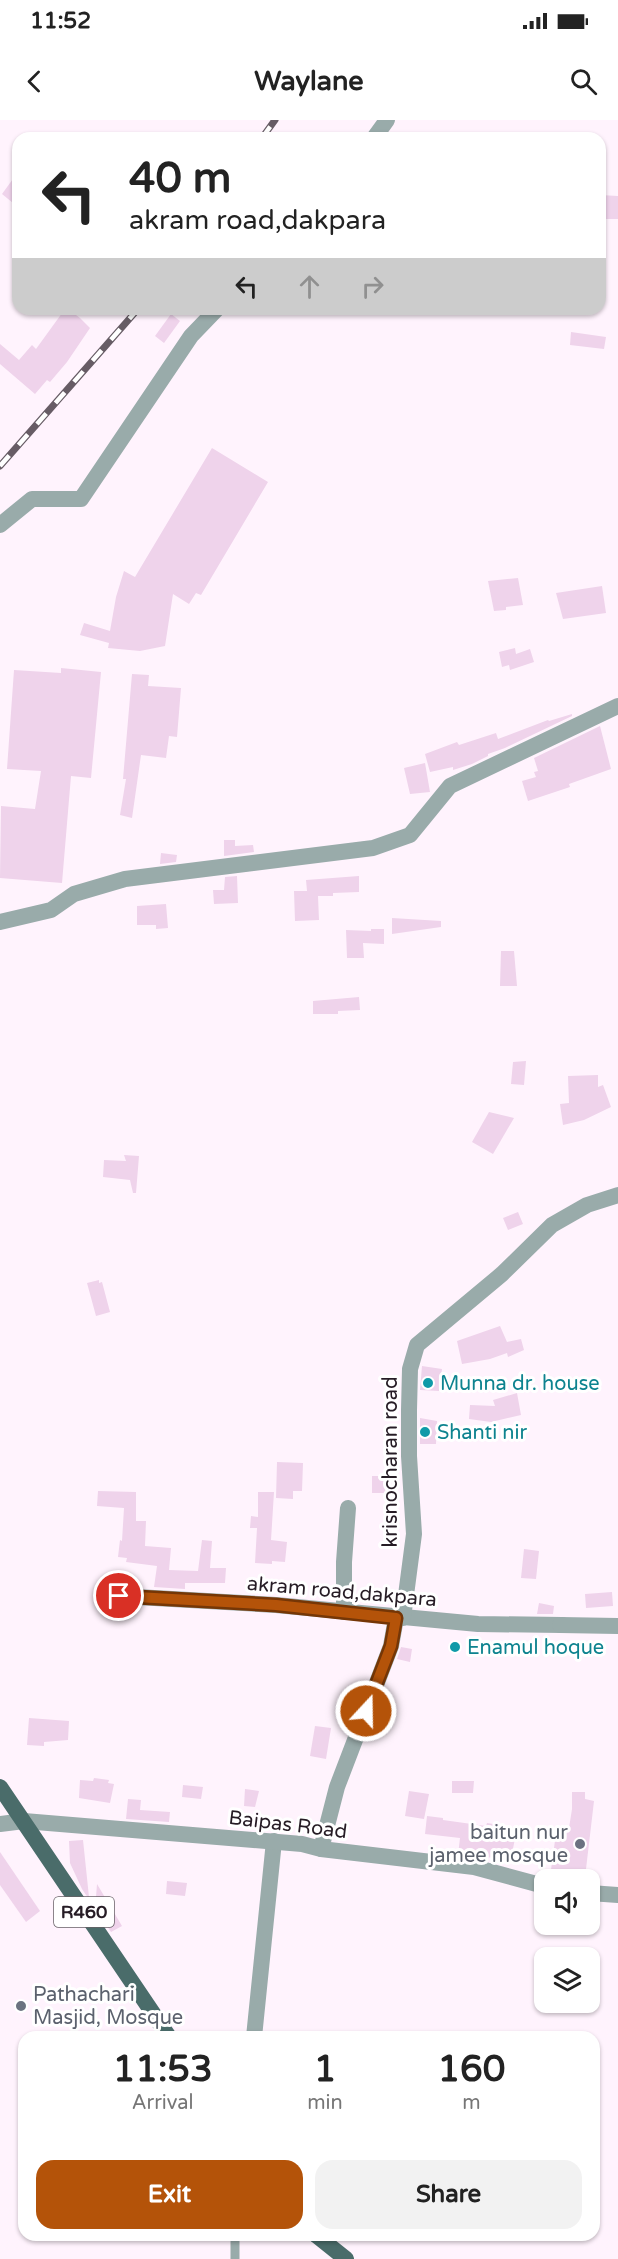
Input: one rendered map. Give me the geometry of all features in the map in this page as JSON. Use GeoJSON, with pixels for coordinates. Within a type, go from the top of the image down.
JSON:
{"type":"FeatureCollection","features":[{"type":"Feature","properties":{"kind":"main road","name":"R460"},"geometry":{"type":"LineString","coordinates":[[0,1787],[165,2031]]}},
{"type":"Feature","properties":{"kind":"main road"},"geometry":{"type":"LineString","coordinates":[[324,2241],[346,2259]]}},
{"type":"Feature","properties":{"kind":"street"},"geometry":{"type":"LineString","coordinates":[[0,525],[32,499],[81,499],[191,336],[211,315]]}},
{"type":"Feature","properties":{"kind":"street"},"geometry":{"type":"LineString","coordinates":[[0,922],[51,910],[74,894],[125,879],[373,848],[410,835],[450,786],[618,706]]}},
{"type":"Feature","properties":{"kind":"street","name":"krisnocharan road"},"geometry":{"type":"LineString","coordinates":[[321,1848],[337,1787],[400,1618],[414,1534],[408,1456],[410,1369],[417,1345],[502,1274],[552,1226],[587,1205],[618,1195]]}},
{"type":"Feature","properties":{"kind":"street"},"geometry":{"type":"LineString","coordinates":[[344,1612],[344,1562],[348,1508]]}},
{"type":"Feature","properties":{"kind":"street","name":"akram road,dakpara"},"geometry":{"type":"LineString","coordinates":[[119,1596],[221,1601],[478,1624],[618,1626]]}},
{"type":"Feature","properties":{"kind":"street","name":"Baipas Road"},"geometry":{"type":"LineString","coordinates":[[0,1824],[24,1821],[274,1841],[474,1867],[534,1883]]}},
{"type":"Feature","properties":{"kind":"street"},"geometry":{"type":"LineString","coordinates":[[255,2031],[274,1841]]}},
{"type":"Feature","properties":{"kind":"street"},"geometry":{"type":"LineString","coordinates":[[600,1894],[618,1895]]}},
{"type":"Feature","properties":{"kind":"lane"},"geometry":{"type":"LineString","coordinates":[[235,2241],[235,2259]]}},
{"type":"Feature","properties":{"kind":"building"},"geometry":{"type":"Polygon","coordinates":[[[12,180],[12,202],[2,194],[12,180]]]}},
{"type":"Feature","properties":{"kind":"building"},"geometry":{"type":"Polygon","coordinates":[[[606,195],[618,196],[618,219],[606,219],[606,195]]]}},
{"type":"Feature","properties":{"kind":"building"},"geometry":{"type":"Polygon","coordinates":[[[61,315],[76,315],[90,328],[67,362],[50,382],[47,380],[35,394],[0,364],[0,344],[19,360],[32,345],[36,349],[61,315]]]}},
{"type":"Feature","properties":{"kind":"building"},"geometry":{"type":"Polygon","coordinates":[[[170,315],[180,321],[164,343],[155,336],[170,315]]]}},
{"type":"Feature","properties":{"kind":"building"},"geometry":{"type":"Polygon","coordinates":[[[571,332],[606,337],[604,349],[570,345],[571,332]]]}},
{"type":"Feature","properties":{"kind":"building"},"geometry":{"type":"Polygon","coordinates":[[[212,448],[268,482],[201,595],[196,593],[189,604],[173,594],[165,646],[140,651],[108,648],[109,643],[80,635],[84,623],[110,631],[116,597],[124,571],[135,577],[212,448]]]}},
{"type":"Feature","properties":{"kind":"building"},"geometry":{"type":"Polygon","coordinates":[[[518,578],[523,605],[494,611],[488,581],[518,578]]]}},
{"type":"Feature","properties":{"kind":"building"},"geometry":{"type":"Polygon","coordinates":[[[602,586],[606,613],[563,619],[556,593],[602,586]]]}},
{"type":"Feature","properties":{"kind":"building"},"geometry":{"type":"Polygon","coordinates":[[[515,648],[516,654],[530,649],[534,662],[510,670],[509,665],[502,667],[499,652],[515,648]]]}},
{"type":"Feature","properties":{"kind":"building"},"geometry":{"type":"Polygon","coordinates":[[[61,668],[101,672],[91,778],[71,776],[62,883],[0,878],[1,806],[35,809],[41,771],[7,769],[14,670],[61,673],[61,668]]]}},
{"type":"Feature","properties":{"kind":"building"},"geometry":{"type":"Polygon","coordinates":[[[132,674],[149,675],[148,686],[181,688],[177,737],[169,736],[166,758],[141,755],[132,818],[120,815],[126,779],[123,779],[132,674]]]}},
{"type":"Feature","properties":{"kind":"building"},"geometry":{"type":"Polygon","coordinates":[[[572,714],[472,764],[453,770],[453,767],[430,772],[425,754],[457,742],[459,745],[496,733],[498,739],[548,720],[572,714]]]}},
{"type":"Feature","properties":{"kind":"building"},"geometry":{"type":"Polygon","coordinates":[[[600,726],[611,769],[569,784],[570,787],[528,801],[522,781],[536,777],[534,772],[538,771],[534,758],[600,726]]]}},
{"type":"Feature","properties":{"kind":"building"},"geometry":{"type":"Polygon","coordinates":[[[425,763],[430,792],[410,794],[404,768],[425,763]]]}},
{"type":"Feature","properties":{"kind":"building"},"geometry":{"type":"Polygon","coordinates":[[[224,840],[235,840],[235,846],[253,845],[254,852],[224,856],[224,840]]]}},
{"type":"Feature","properties":{"kind":"building"},"geometry":{"type":"Polygon","coordinates":[[[161,853],[177,855],[176,862],[160,864],[161,853]]]}},
{"type":"Feature","properties":{"kind":"building"},"geometry":{"type":"Polygon","coordinates":[[[237,876],[238,903],[214,904],[213,890],[224,890],[225,877],[237,876]]]}},
{"type":"Feature","properties":{"kind":"building"},"geometry":{"type":"Polygon","coordinates":[[[359,876],[359,892],[318,896],[319,920],[295,921],[294,891],[307,891],[306,880],[359,876]]]}},
{"type":"Feature","properties":{"kind":"building"},"geometry":{"type":"Polygon","coordinates":[[[166,904],[168,928],[156,929],[156,925],[137,925],[137,906],[166,904]]]}},
{"type":"Feature","properties":{"kind":"building"},"geometry":{"type":"Polygon","coordinates":[[[392,918],[441,921],[441,927],[392,934],[392,918]]]}},
{"type":"Feature","properties":{"kind":"building"},"geometry":{"type":"Polygon","coordinates":[[[371,929],[384,929],[384,944],[363,943],[364,958],[347,958],[346,930],[371,931],[371,929]]]}},
{"type":"Feature","properties":{"kind":"building"},"geometry":{"type":"Polygon","coordinates":[[[501,951],[514,951],[517,986],[500,986],[501,951]]]}},
{"type":"Feature","properties":{"kind":"building"},"geometry":{"type":"Polygon","coordinates":[[[359,997],[360,1010],[338,1011],[338,1014],[313,1014],[313,1001],[359,997]]]}},
{"type":"Feature","properties":{"kind":"building"},"geometry":{"type":"Polygon","coordinates":[[[526,1061],[524,1085],[511,1084],[513,1062],[526,1061]]]}},
{"type":"Feature","properties":{"kind":"building"},"geometry":{"type":"Polygon","coordinates":[[[598,1075],[598,1087],[603,1085],[611,1107],[584,1120],[563,1125],[560,1104],[569,1103],[568,1076],[598,1075]]]}},
{"type":"Feature","properties":{"kind":"building"},"geometry":{"type":"Polygon","coordinates":[[[489,1112],[514,1118],[493,1154],[472,1142],[489,1112]]]}},
{"type":"Feature","properties":{"kind":"building"},"geometry":{"type":"Polygon","coordinates":[[[124,1155],[139,1156],[136,1193],[133,1193],[130,1180],[103,1177],[104,1160],[126,1161],[124,1155]]]}},
{"type":"Feature","properties":{"kind":"building"},"geometry":{"type":"Polygon","coordinates":[[[518,1212],[523,1224],[508,1230],[503,1218],[518,1212]]]}},
{"type":"Feature","properties":{"kind":"building"},"geometry":{"type":"Polygon","coordinates":[[[99,1280],[99,1283],[102,1282],[110,1312],[96,1316],[87,1283],[99,1280]]]}},
{"type":"Feature","properties":{"kind":"building"},"geometry":{"type":"Polygon","coordinates":[[[500,1326],[507,1342],[521,1339],[524,1350],[508,1357],[507,1353],[462,1364],[457,1341],[500,1326]]]}},
{"type":"Feature","properties":{"kind":"building","name":"Munna dr. house"},"geometry":{"type":"Polygon","coordinates":[[[422,1366],[442,1369],[439,1391],[420,1390],[422,1366]]]}},
{"type":"Feature","properties":{"kind":"building"},"geometry":{"type":"Polygon","coordinates":[[[517,1393],[521,1415],[491,1422],[469,1419],[470,1405],[495,1406],[493,1400],[517,1393]]]}},
{"type":"Feature","properties":{"kind":"building","name":"Shanti nir"},"geometry":{"type":"Polygon","coordinates":[[[420,1418],[437,1421],[436,1444],[420,1444],[420,1418]]]}},
{"type":"Feature","properties":{"kind":"building"},"geometry":{"type":"Polygon","coordinates":[[[277,1462],[303,1463],[302,1491],[293,1491],[293,1499],[276,1498],[277,1462]]]}},
{"type":"Feature","properties":{"kind":"building"},"geometry":{"type":"Polygon","coordinates":[[[372,1476],[387,1476],[387,1493],[372,1493],[372,1476]]]}},
{"type":"Feature","properties":{"kind":"building"},"geometry":{"type":"Polygon","coordinates":[[[98,1491],[136,1492],[136,1521],[146,1521],[145,1546],[171,1548],[169,1570],[198,1571],[202,1540],[212,1541],[210,1568],[226,1568],[225,1583],[185,1583],[185,1589],[154,1587],[157,1566],[126,1562],[127,1558],[118,1557],[120,1540],[122,1541],[124,1508],[97,1506],[98,1491]]]}},
{"type":"Feature","properties":{"kind":"building"},"geometry":{"type":"Polygon","coordinates":[[[258,1492],[274,1492],[271,1540],[287,1542],[285,1562],[255,1563],[257,1528],[250,1528],[251,1516],[258,1517],[258,1492]]]}},
{"type":"Feature","properties":{"kind":"building"},"geometry":{"type":"Polygon","coordinates":[[[524,1549],[539,1551],[536,1579],[521,1578],[524,1549]]]}},
{"type":"Feature","properties":{"kind":"building"},"geometry":{"type":"Polygon","coordinates":[[[612,1592],[613,1606],[586,1608],[585,1594],[612,1592]]]}},
{"type":"Feature","properties":{"kind":"building"},"geometry":{"type":"Polygon","coordinates":[[[539,1603],[554,1606],[553,1614],[537,1614],[539,1603]]]}},
{"type":"Feature","properties":{"kind":"building"},"geometry":{"type":"Polygon","coordinates":[[[401,1647],[412,1649],[410,1662],[397,1659],[401,1647]]]}},
{"type":"Feature","properties":{"kind":"building"},"geometry":{"type":"Polygon","coordinates":[[[29,1718],[69,1721],[68,1740],[44,1742],[44,1746],[27,1745],[29,1718]]]}},
{"type":"Feature","properties":{"kind":"building"},"geometry":{"type":"Polygon","coordinates":[[[315,1726],[331,1728],[326,1759],[310,1756],[315,1726]]]}},
{"type":"Feature","properties":{"kind":"building"},"geometry":{"type":"Polygon","coordinates":[[[94,1778],[109,1780],[108,1783],[114,1784],[110,1803],[79,1798],[80,1780],[93,1781],[94,1778]]]}},
{"type":"Feature","properties":{"kind":"building"},"geometry":{"type":"Polygon","coordinates":[[[452,1781],[474,1781],[473,1793],[452,1793],[452,1781]]]}},
{"type":"Feature","properties":{"kind":"building"},"geometry":{"type":"Polygon","coordinates":[[[183,1785],[203,1787],[201,1799],[182,1797],[183,1785]]]}},
{"type":"Feature","properties":{"kind":"building"},"geometry":{"type":"Polygon","coordinates":[[[245,1789],[259,1791],[255,1807],[244,1806],[245,1789]]]}},
{"type":"Feature","properties":{"kind":"building"},"geometry":{"type":"Polygon","coordinates":[[[409,1791],[429,1794],[424,1819],[405,1816],[409,1791]]]}},
{"type":"Feature","properties":{"kind":"building"},"geometry":{"type":"Polygon","coordinates":[[[572,1792],[585,1792],[585,1799],[594,1801],[586,1869],[551,1869],[557,1826],[569,1828],[572,1792]]]}},
{"type":"Feature","properties":{"kind":"building"},"geometry":{"type":"Polygon","coordinates":[[[128,1799],[141,1800],[140,1810],[170,1812],[169,1822],[126,1819],[128,1799]]]}},
{"type":"Feature","properties":{"kind":"building"},"geometry":{"type":"Polygon","coordinates":[[[427,1816],[486,1826],[487,1823],[517,1828],[511,1859],[458,1855],[460,1838],[425,1834],[427,1816]]]}},
{"type":"Feature","properties":{"kind":"building"},"geometry":{"type":"Polygon","coordinates":[[[83,1840],[89,1897],[96,1897],[97,1884],[122,1926],[111,1932],[82,1889],[70,1863],[69,1841],[83,1840]]]}},
{"type":"Feature","properties":{"kind":"building"},"geometry":{"type":"Polygon","coordinates":[[[0,1852],[40,1911],[26,1922],[0,1885],[0,1852]]]}},
{"type":"Feature","properties":{"kind":"building"},"geometry":{"type":"Polygon","coordinates":[[[167,1881],[187,1883],[185,1896],[166,1894],[167,1881]]]}},
{"type":"Feature","properties":{"kind":"railway"},"geometry":{"type":"LineString","coordinates":[[266,132],[275,120]]}},
{"type":"Feature","properties":{"kind":"railway"},"geometry":{"type":"LineString","coordinates":[[0,466],[133,315]]}},
{"type":"Feature","properties":{"kind":"place","name":"Munna dr. house"},"geometry":{"type":"Point","coordinates":[428,1383]}},
{"type":"Feature","properties":{"kind":"place","name":"Shanti nir"},"geometry":{"type":"Point","coordinates":[425,1432]}},
{"type":"Feature","properties":{"kind":"place","name":"Enamul hoque"},"geometry":{"type":"Point","coordinates":[455,1647]}},
{"type":"Feature","properties":{"kind":"place","name":"baitun nur jamee mosque"},"geometry":{"type":"Point","coordinates":[580,1844]}},
{"type":"Feature","properties":{"kind":"place","name":"Pathachari Masjid, Mosque"},"geometry":{"type":"Point","coordinates":[21,2006]}},
{"type":"Feature","properties":{"kind":"route"},"geometry":{"type":"LineString","coordinates":[[119,1596],[276,1605],[396,1618],[391,1646],[366,1711]]}}]}
